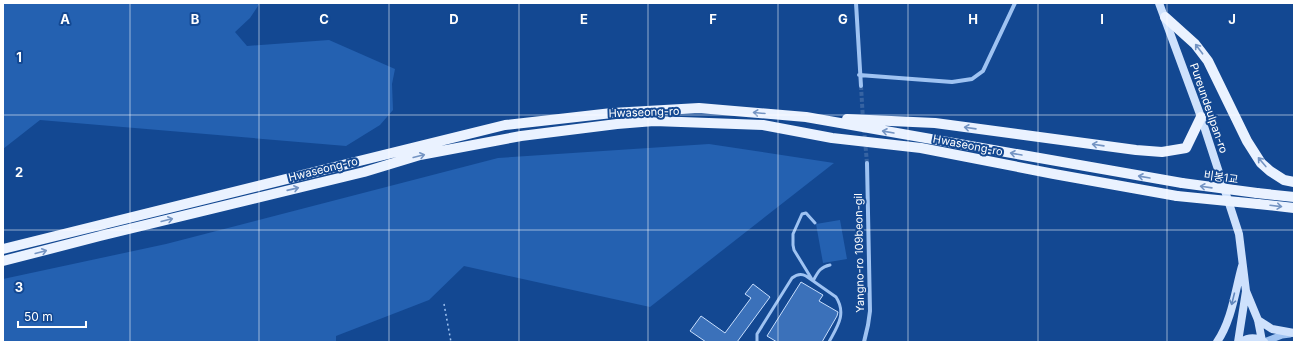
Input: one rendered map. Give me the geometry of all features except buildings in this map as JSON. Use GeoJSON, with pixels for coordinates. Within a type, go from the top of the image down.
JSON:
{"type":"FeatureCollection","features":[{"type":"Feature","properties":{"kind":"main road","name":"Pureundeulpan-ro"},"geometry":{"type":"LineString","coordinates":[[1159,3],[1201,117],[1240,234],[1246,292],[1239,342]]}},
{"type":"Feature","properties":{"kind":"main road"},"geometry":{"type":"LineString","coordinates":[[1165,17],[1194,44],[1208,61],[1247,140],[1262,163],[1270,171],[1284,180],[1294,182]]}},
{"type":"Feature","properties":{"kind":"main road","name":"Hwaseong-ro"},"geometry":{"type":"LineString","coordinates":[[3,249],[505,125],[612,113],[699,108],[806,117],[1182,183]]}},
{"type":"Feature","properties":{"kind":"main road"},"geometry":{"type":"LineString","coordinates":[[806,117],[935,123],[1136,150],[1162,152],[1186,148],[1201,117]]}},
{"type":"Feature","properties":{"kind":"main road","name":"Hwaseong-ro"},"geometry":{"type":"LineString","coordinates":[[3,261],[364,172],[420,155],[521,136],[654,121],[763,125],[832,138],[921,148],[1177,196],[1258,198],[1294,197]]}},
{"type":"Feature","properties":{"kind":"main road","name":"비봉1교"},"geometry":{"type":"LineString","coordinates":[[1182,183],[1258,198]]}},
{"type":"Feature","properties":{"kind":"main road","name":"Hwaseong-ro"},"geometry":{"type":"LineString","coordinates":[[1258,198],[1294,208]]}},
{"type":"Feature","properties":{"kind":"main road"},"geometry":{"type":"LineString","coordinates":[[1217,342],[1226,326],[1243,261]]}},
{"type":"Feature","properties":{"kind":"main road","name":"Pureundeulpan-ro"},"geometry":{"type":"LineString","coordinates":[[1246,292],[1258,320],[1264,342]]}},
{"type":"Feature","properties":{"kind":"main road"},"geometry":{"type":"LineString","coordinates":[[1258,320],[1272,329],[1294,333]]}},
{"type":"Feature","properties":{"kind":"main road"},"geometry":{"type":"LineString","coordinates":[[1239,342],[1252,338],[1264,342]]}},
{"type":"Feature","properties":{"kind":"street"},"geometry":{"type":"LineString","coordinates":[[856,3],[859,75],[861,86]]}},
{"type":"Feature","properties":{"kind":"street"},"geometry":{"type":"LineString","coordinates":[[859,75],[952,82],[972,78],[983,71],[1015,3]]}},
{"type":"Feature","properties":{"kind":"street","name":"Yangno-ro 109beon-gil"},"geometry":{"type":"LineString","coordinates":[[864,342],[870,311],[867,223],[867,163]]}},
{"type":"Feature","properties":{"kind":"street"},"geometry":{"type":"LineString","coordinates":[[1264,342],[1282,335],[1294,333]]}},
{"type":"Feature","properties":{"kind":"lane"},"geometry":{"type":"LineString","coordinates":[[813,281],[794,250],[792,242],[793,234],[803,213],[808,214],[815,223]]}},
{"type":"Feature","properties":{"kind":"lane"},"geometry":{"type":"LineString","coordinates":[[813,281],[820,269],[824,266],[830,265]]}},
{"type":"Feature","properties":{"kind":"lane"},"geometry":{"type":"LineString","coordinates":[[757,342],[757,334],[792,278],[797,274],[804,274],[836,297],[841,308],[841,318],[829,342]]}},
{"type":"Feature","properties":{"kind":"path"},"geometry":{"type":"LineString","coordinates":[[444,304],[451,342]]}},
{"type":"Feature","properties":{"kind":"shaded area"},"geometry":{"type":"Polygon","coordinates":[[[3,3],[260,3],[250,18],[235,32],[247,46],[329,40],[395,69],[392,84],[393,110],[380,125],[346,146],[40,120],[3,149],[3,3]]]}},
{"type":"Feature","properties":{"kind":"shaded area"},"geometry":{"type":"Polygon","coordinates":[[[709,144],[834,163],[650,307],[464,266],[429,300],[336,336],[336,342],[3,342],[3,279],[166,244],[498,158],[709,144]]]}},
{"type":"Feature","properties":{"kind":"shaded area"},"geometry":{"type":"Polygon","coordinates":[[[840,220],[847,259],[823,263],[816,224],[840,220]]]}},
{"type":"Feature","properties":{"kind":"tunnel"},"geometry":{"type":"LineString","coordinates":[[861,86],[863,120]]}},
{"type":"Feature","properties":{"kind":"tunnel"},"geometry":{"type":"LineString","coordinates":[[864,129],[867,163]]}}]}
